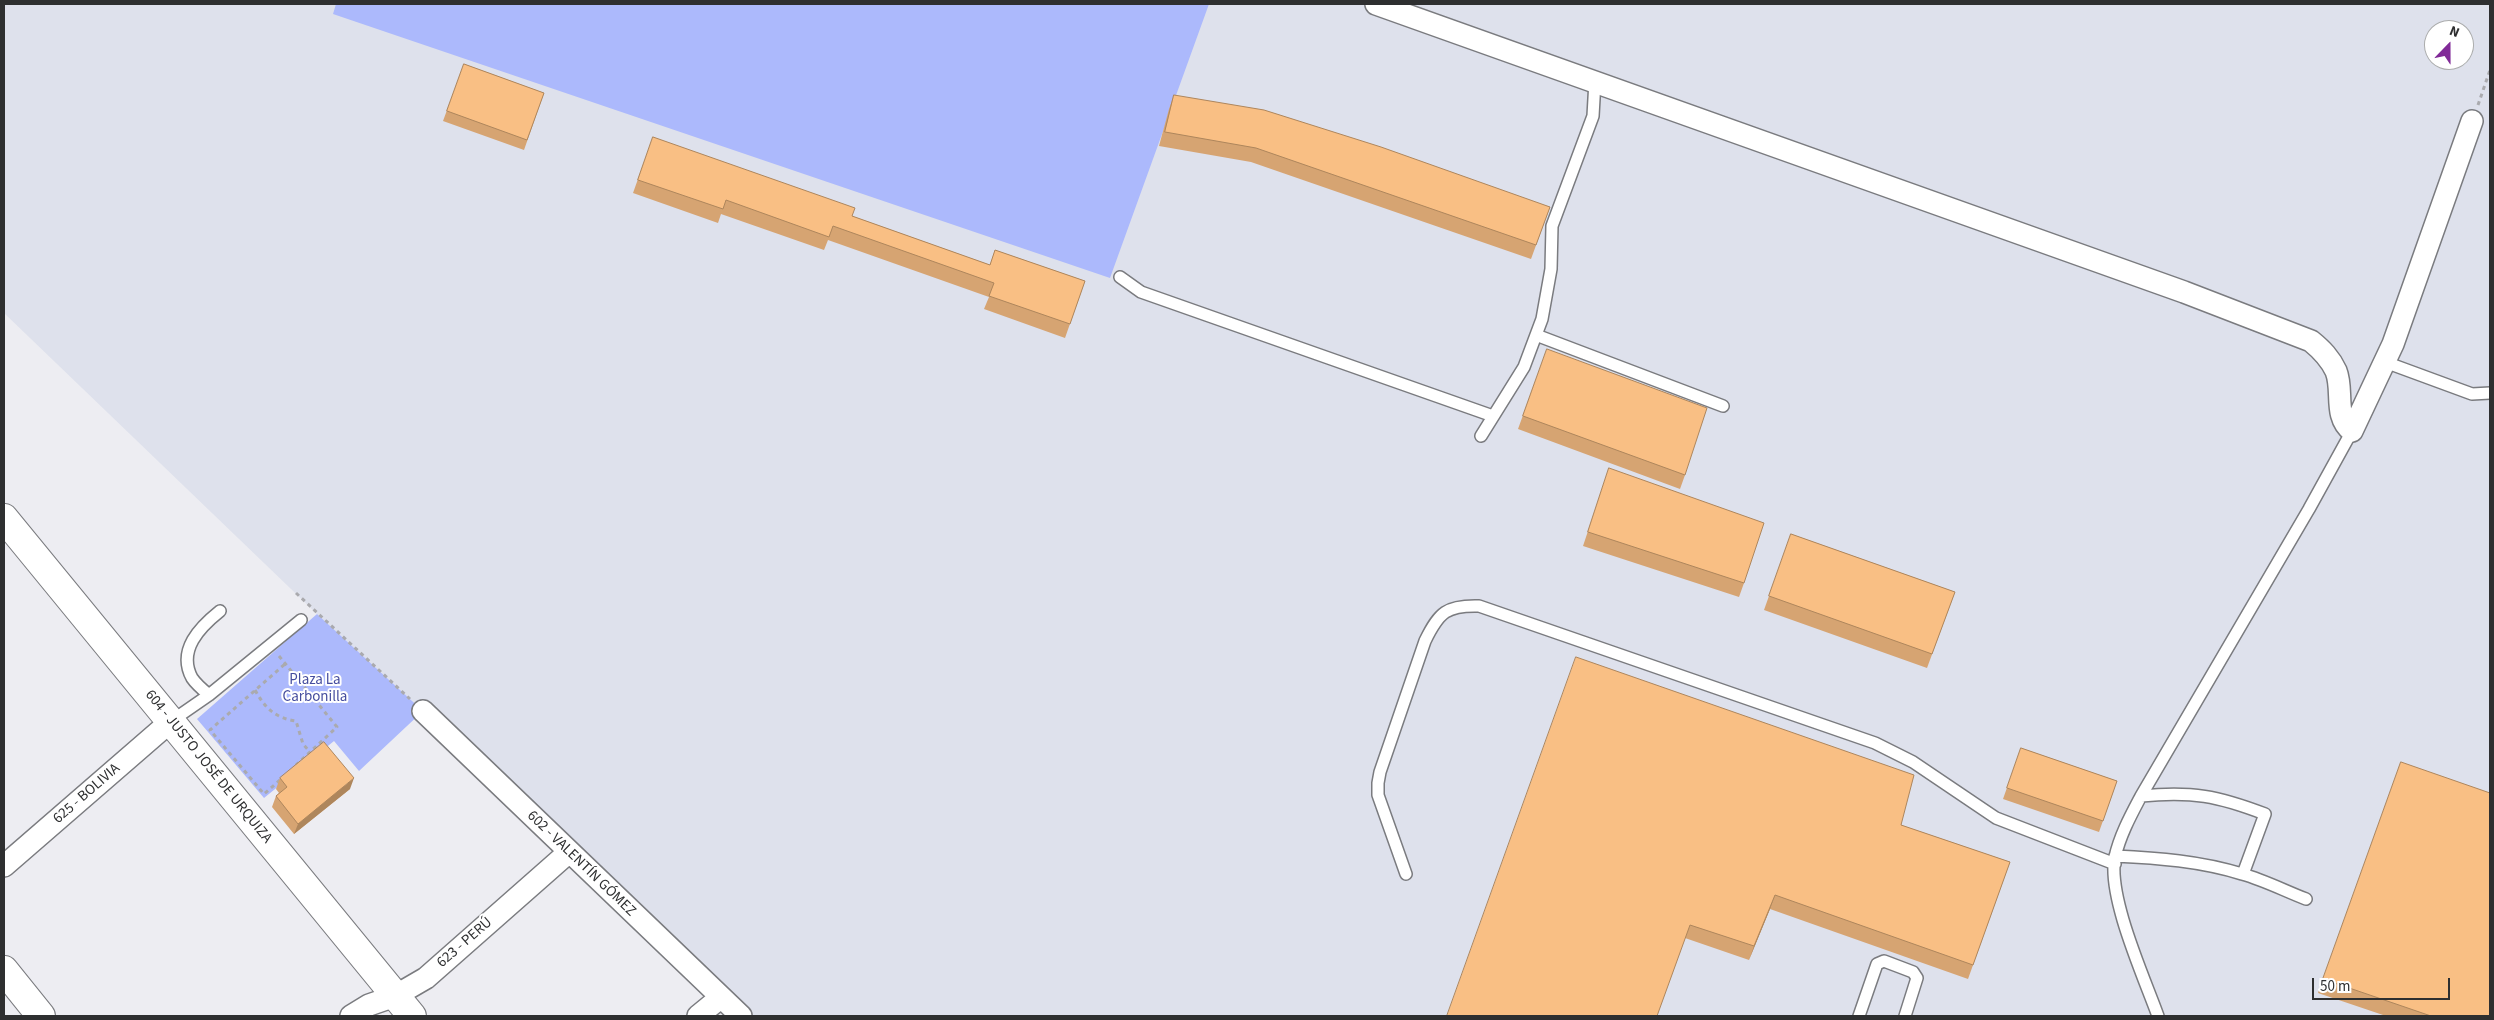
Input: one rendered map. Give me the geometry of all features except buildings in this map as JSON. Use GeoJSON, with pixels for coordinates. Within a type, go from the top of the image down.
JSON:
{"type":"FeatureCollection","features":[{"type":"Feature","properties":{"kind":"main road","name":"604 - JUSTO JOSÉ DE URQUIZA"},"geometry":{"type":"LineString","coordinates":[[4,518],[400,1009]]}},
{"type":"Feature","properties":{"kind":"main road"},"geometry":{"type":"LineString","coordinates":[[4,970],[41,1016]]}},
{"type":"Feature","properties":{"kind":"street"},"geometry":{"type":"LineString","coordinates":[[1376,4],[2184,292],[2311,341],[2326,354],[2337,373],[2342,420],[2352,431],[2385,362],[2475,112]]}},
{"type":"Feature","properties":{"kind":"street","name":"602 - VALENTÍN GÓMEZ"},"geometry":{"type":"LineString","coordinates":[[423,711],[720,998],[741,1016]]}},
{"type":"Feature","properties":{"kind":"street","name":"625 - BOLIVIA"},"geometry":{"type":"LineString","coordinates":[[4,866],[170,722]]}},
{"type":"Feature","properties":{"kind":"street","name":"623 - PERÚ"},"geometry":{"type":"LineString","coordinates":[[351,1016],[369,1005],[400,1009],[426,978],[569,852]]}},
{"type":"Feature","properties":{"kind":"street"},"geometry":{"type":"LineString","coordinates":[[698,1016],[720,998]]}},
{"type":"Feature","properties":{"kind":"lane"},"geometry":{"type":"LineString","coordinates":[[1481,436],[1524,367],[1542,318],[1551,269],[1552,226],[1593,116],[1595,81]]}},
{"type":"Feature","properties":{"kind":"lane"},"geometry":{"type":"LineString","coordinates":[[1120,277],[1141,292],[1493,416]]}},
{"type":"Feature","properties":{"kind":"lane"},"geometry":{"type":"LineString","coordinates":[[1536,335],[1723,406]]}},
{"type":"Feature","properties":{"kind":"lane"},"geometry":{"type":"LineString","coordinates":[[2385,362],[2472,394],[2490,393]]}},
{"type":"Feature","properties":{"kind":"lane"},"geometry":{"type":"LineString","coordinates":[[2158,1016],[2124,918],[2116,886],[2115,860],[2122,836],[2141,796],[2352,431]]}},
{"type":"Feature","properties":{"kind":"lane"},"geometry":{"type":"LineString","coordinates":[[1406,874],[1378,795],[1380,772],[1425,641],[1434,624],[1444,614],[1458,606],[1479,606],[1875,743],[1913,762],[1996,818],[2115,860],[2159,858],[2201,863],[2243,874],[2306,899]]}},
{"type":"Feature","properties":{"kind":"lane"},"geometry":{"type":"LineString","coordinates":[[208,695],[192,679],[188,664],[189,647],[195,634],[220,611]]}},
{"type":"Feature","properties":{"kind":"lane"},"geometry":{"type":"LineString","coordinates":[[170,722],[208,695],[301,620]]}},
{"type":"Feature","properties":{"kind":"lane"},"geometry":{"type":"LineString","coordinates":[[2141,796],[2192,794],[2228,800],[2265,814],[2243,874]]}},
{"type":"Feature","properties":{"kind":"lane"},"geometry":{"type":"LineString","coordinates":[[1858,1016],[1877,964],[1884,961],[1913,972],[1917,978],[1905,1016]]}},
{"type":"Feature","properties":{"kind":"path"},"geometry":{"type":"LineString","coordinates":[[2475,112],[2490,70]]}},
{"type":"Feature","properties":{"kind":"path"},"geometry":{"type":"LineString","coordinates":[[296,593],[423,711]]}},
{"type":"Feature","properties":{"kind":"path"},"geometry":{"type":"LineString","coordinates":[[270,646],[337,727],[290,770]]}},
{"type":"Feature","properties":{"kind":"path"},"geometry":{"type":"LineString","coordinates":[[284,776],[264,794],[210,730],[286,664]]}},
{"type":"Feature","properties":{"kind":"path"},"geometry":{"type":"LineString","coordinates":[[255,690],[264,706],[275,715],[296,720],[303,744],[310,752]]}},
{"type":"Feature","properties":{"kind":"shaded area"},"geometry":{"type":"Polygon","coordinates":[[[4,4],[2490,4],[2490,1016],[744,1016],[423,711],[317,614],[4,313],[4,4]]]}},
{"type":"Feature","properties":{"kind":"green space"},"geometry":{"type":"Polygon","coordinates":[[[336,4],[1209,4],[1110,278],[333,14],[336,4]]]}},
{"type":"Feature","properties":{"kind":"green space","name":"Plaza La Carbonilla"},"geometry":{"type":"Polygon","coordinates":[[[317,614],[423,711],[359,771],[334,741],[264,798],[197,719],[317,614]]]}}]}
